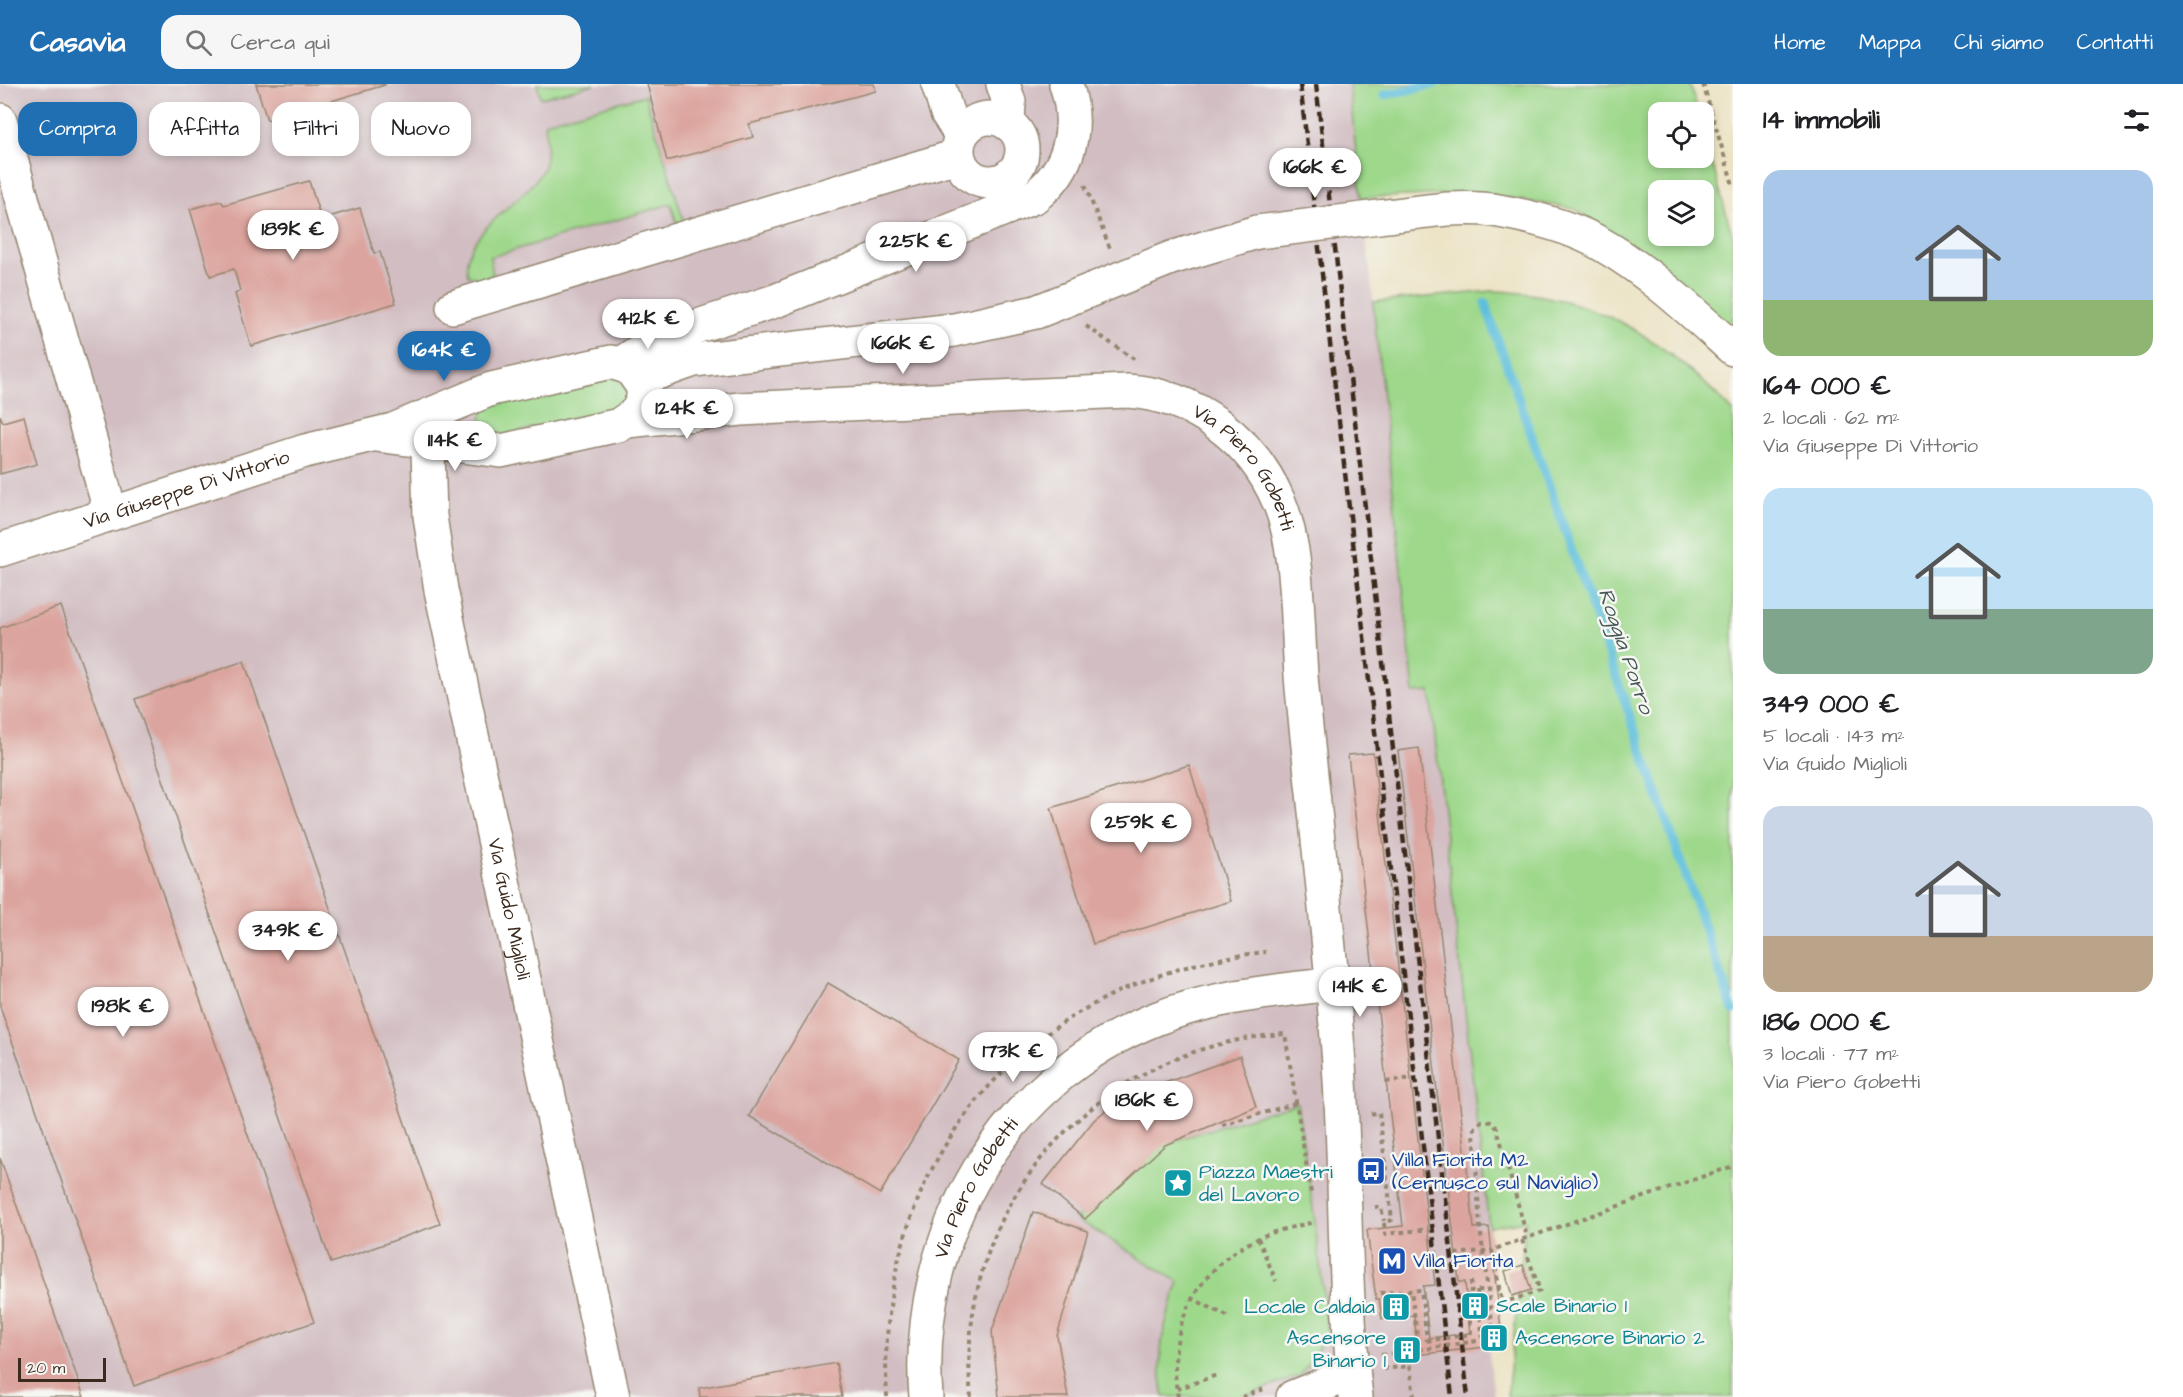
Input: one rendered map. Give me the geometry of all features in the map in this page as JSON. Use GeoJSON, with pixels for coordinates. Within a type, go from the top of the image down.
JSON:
{"type":"FeatureCollection","features":[{"type":"Feature","properties":{"kind":"street"},"geometry":{"type":"LineString","coordinates":[[453,307],[959,145],[976,121],[987,118],[1008,124],[1016,131],[1022,152],[1020,162],[1006,178],[996,182],[976,180],[961,166],[959,145],[938,84]]}},
{"type":"Feature","properties":{"kind":"street"},"geometry":{"type":"LineString","coordinates":[[1003,84],[1009,102],[1008,124]]}},
{"type":"Feature","properties":{"kind":"street"},"geometry":{"type":"LineString","coordinates":[[627,421],[640,408],[635,378],[658,339],[775,301],[1022,204],[1050,183],[1070,148],[1074,122],[1066,84]]}},
{"type":"Feature","properties":{"kind":"street"},"geometry":{"type":"LineString","coordinates":[[0,120],[111,514]]}},
{"type":"Feature","properties":{"kind":"street"},"geometry":{"type":"LineString","coordinates":[[635,378],[694,360],[954,330],[1018,317],[1056,305],[1189,252],[1257,232],[1452,209],[1491,210],[1564,229],[1601,244],[1676,298],[1733,349]]}},
{"type":"Feature","properties":{"kind":"street","name":"Via Giuseppe Di Vittorio"},"geometry":{"type":"LineString","coordinates":[[428,429],[482,393],[605,362],[635,378]]}},
{"type":"Feature","properties":{"kind":"street","name":"Via Piero Gobetti"},"geometry":{"type":"LineString","coordinates":[[635,378],[741,408]]}},
{"type":"Feature","properties":{"kind":"street","name":"Via Piero Gobetti"},"geometry":{"type":"LineString","coordinates":[[627,421],[741,408],[1127,391],[1159,395],[1208,417],[1237,439],[1263,470],[1284,516],[1293,559],[1299,668],[1338,1050],[1326,1227],[1361,1380]]}},
{"type":"Feature","properties":{"kind":"street"},"geometry":{"type":"LineString","coordinates":[[482,393],[471,405],[468,422],[474,440],[491,450]]}},
{"type":"Feature","properties":{"kind":"street","name":"Via Giuseppe Di Vittorio"},"geometry":{"type":"LineString","coordinates":[[0,550],[305,451],[376,435],[428,429],[491,450],[504,451],[627,421]]}},
{"type":"Feature","properties":{"kind":"street","name":"Via Guido Miglioli"},"geometry":{"type":"LineString","coordinates":[[428,429],[427,485],[441,590],[613,1397]]}},
{"type":"Feature","properties":{"kind":"street","name":"Via Piero Gobetti"},"geometry":{"type":"LineString","coordinates":[[926,1397],[926,1319],[944,1241],[978,1169],[1003,1133],[1032,1100],[1082,1058],[1119,1035],[1159,1017],[1225,998],[1331,984]]}},
{"type":"Feature","properties":{"kind":"street"},"geometry":{"type":"LineString","coordinates":[[1282,1391],[1361,1380]]}},
{"type":"Feature","properties":{"kind":"path"},"geometry":{"type":"LineString","coordinates":[[1703,84],[1733,184]]}},
{"type":"Feature","properties":{"kind":"path"},"geometry":{"type":"LineString","coordinates":[[1070,148],[1122,279]]}},
{"type":"Feature","properties":{"kind":"path"},"geometry":{"type":"LineString","coordinates":[[1056,305],[1155,373],[1159,395]]}},
{"type":"Feature","properties":{"kind":"path"},"geometry":{"type":"LineString","coordinates":[[971,1397],[972,1323],[980,1280],[994,1239],[1024,1182],[1050,1147],[1080,1116],[1133,1078],[1172,1059],[1228,1041],[1285,1034],[1311,1198]]}},
{"type":"Feature","properties":{"kind":"path"},"geometry":{"type":"LineString","coordinates":[[1386,1082],[1411,1078]]}},
{"type":"Feature","properties":{"kind":"path"},"geometry":{"type":"LineString","coordinates":[[1222,1125],[1297,1104]]}},
{"type":"Feature","properties":{"kind":"path"},"geometry":{"type":"LineString","coordinates":[[1370,1126],[1369,1115],[1378,1112],[1392,1220],[1384,1222],[1385,1234],[1429,1229]]}},
{"type":"Feature","properties":{"kind":"path"},"geometry":{"type":"LineString","coordinates":[[1414,1289],[1419,1350],[1494,1338],[1480,1228],[1474,1133],[1480,1122],[1490,1122],[1497,1128],[1527,1237]]}},
{"type":"Feature","properties":{"kind":"path"},"geometry":{"type":"LineString","coordinates":[[1455,1254],[1492,1250],[1733,1166]]}},
{"type":"Feature","properties":{"kind":"path"},"geometry":{"type":"LineString","coordinates":[[1178,1397],[1182,1316],[1191,1298],[1222,1263],[1258,1238],[1354,1222],[1358,1208],[1380,1206]]}},
{"type":"Feature","properties":{"kind":"path"},"geometry":{"type":"LineString","coordinates":[[1380,1206],[1380,1216]]}},
{"type":"Feature","properties":{"kind":"path"},"geometry":{"type":"LineString","coordinates":[[1380,1206],[1384,1221]]}},
{"type":"Feature","properties":{"kind":"path"},"geometry":{"type":"LineString","coordinates":[[1313,1210],[1326,1227]]}},
{"type":"Feature","properties":{"kind":"path"},"geometry":{"type":"LineString","coordinates":[[1258,1238],[1276,1281]]}},
{"type":"Feature","properties":{"kind":"path"},"geometry":{"type":"LineString","coordinates":[[1492,1250],[1502,1303],[1540,1291],[1522,1240]]}},
{"type":"Feature","properties":{"kind":"path"},"geometry":{"type":"LineString","coordinates":[[1471,1281],[1475,1290],[1483,1340]]}},
{"type":"Feature","properties":{"kind":"path"},"geometry":{"type":"LineString","coordinates":[[1378,1293],[1421,1290],[1427,1341],[1471,1334],[1467,1291],[1501,1289]]}},
{"type":"Feature","properties":{"kind":"path"},"geometry":{"type":"LineString","coordinates":[[1191,1298],[1231,1318]]}},
{"type":"Feature","properties":{"kind":"path"},"geometry":{"type":"LineString","coordinates":[[1361,1380],[1410,1366],[1414,1397]]}},
{"type":"Feature","properties":{"kind":"path"},"geometry":{"type":"LineString","coordinates":[[1177,1389],[1217,1375]]}},
{"type":"Feature","properties":{"kind":"path"},"geometry":{"type":"LineString","coordinates":[[1242,1397],[1282,1391]]}},
{"type":"Feature","properties":{"kind":"shaded area"},"geometry":{"type":"Polygon","coordinates":[[[0,84],[537,84],[541,98],[594,84],[1349,84],[1395,493],[1414,692],[1430,691],[1489,1227],[1475,1228],[1494,1397],[0,1397],[0,84]],[[645,95],[545,122],[547,153],[542,169],[475,277],[476,282],[490,257],[671,204],[677,223],[645,95]]]}},
{"type":"Feature","properties":{"kind":"green space"},"geometry":{"type":"Polygon","coordinates":[[[537,84],[594,84],[541,98],[537,84]]]}},
{"type":"Feature","properties":{"kind":"green space"},"geometry":{"type":"Polygon","coordinates":[[[1349,84],[1690,84],[1695,102],[1648,102],[1648,168],[1713,168],[1733,238],[1733,329],[1575,209],[1478,193],[1361,198],[1349,84]]]}},
{"type":"Feature","properties":{"kind":"green space"},"geometry":{"type":"Polygon","coordinates":[[[645,95],[684,222],[677,224],[671,204],[490,257],[493,275],[476,282],[475,277],[468,276],[467,260],[473,246],[495,218],[535,181],[543,169],[547,152],[545,122],[645,95]]]}},
{"type":"Feature","properties":{"kind":"green space"},"geometry":{"type":"Polygon","coordinates":[[[1493,291],[1530,294],[1564,301],[1596,311],[1625,325],[1680,362],[1733,411],[1733,1397],[1507,1397],[1526,1221],[1489,1227],[1430,692],[1414,693],[1373,302],[1493,291]]]}},
{"type":"Feature","properties":{"kind":"green space"},"geometry":{"type":"Polygon","coordinates":[[[616,373],[629,396],[618,408],[500,436],[487,431],[481,422],[483,408],[616,373]]]}},
{"type":"Feature","properties":{"kind":"green space"},"geometry":{"type":"Polygon","coordinates":[[[1297,1103],[1315,1222],[1328,1333],[1301,1375],[1243,1397],[1164,1397],[1160,1366],[1162,1338],[1179,1282],[1076,1219],[1157,1146],[1297,1103]]]}},
{"type":"Feature","properties":{"kind":"building"},"geometry":{"type":"Polygon","coordinates":[[[256,84],[385,84],[328,102],[272,102],[272,119],[267,120],[256,84]]]}},
{"type":"Feature","properties":{"kind":"building"},"geometry":{"type":"Polygon","coordinates":[[[647,84],[874,84],[876,91],[749,124],[753,137],[667,161],[647,84]]]}},
{"type":"Feature","properties":{"kind":"building"},"geometry":{"type":"Polygon","coordinates":[[[309,181],[321,219],[360,208],[374,253],[380,252],[396,303],[251,346],[235,294],[240,291],[234,269],[210,276],[190,209],[221,201],[224,205],[309,181]]]}},
{"type":"Feature","properties":{"kind":"building"},"geometry":{"type":"Polygon","coordinates":[[[0,415],[3,422],[24,416],[37,464],[0,474],[0,415]]]}},
{"type":"Feature","properties":{"kind":"building"},"geometry":{"type":"Polygon","coordinates":[[[61,606],[314,1322],[134,1386],[0,1007],[0,628],[61,606]]]}},
{"type":"Feature","properties":{"kind":"building"},"geometry":{"type":"Polygon","coordinates":[[[244,661],[440,1224],[331,1263],[135,699],[244,661]]]}},
{"type":"Feature","properties":{"kind":"building"},"geometry":{"type":"Polygon","coordinates":[[[1419,748],[1474,1228],[1489,1227],[1503,1345],[1398,1357],[1397,1345],[1417,1343],[1414,1315],[1382,1319],[1379,1299],[1376,1299],[1367,1230],[1403,1226],[1348,755],[1373,753],[1435,1285],[1423,1286],[1429,1338],[1470,1333],[1465,1282],[1459,1282],[1398,751],[1419,748]]]}},
{"type":"Feature","properties":{"kind":"building"},"geometry":{"type":"Polygon","coordinates":[[[1189,765],[1231,901],[1093,944],[1051,808],[1189,765]]]}},
{"type":"Feature","properties":{"kind":"building"},"geometry":{"type":"Polygon","coordinates":[[[828,983],[959,1060],[880,1194],[749,1116],[828,983]]]}},
{"type":"Feature","properties":{"kind":"building"},"geometry":{"type":"Polygon","coordinates":[[[1240,1056],[1256,1107],[1165,1145],[1085,1219],[1043,1184],[1094,1120],[1120,1099],[1240,1056]]]}},
{"type":"Feature","properties":{"kind":"building"},"geometry":{"type":"Polygon","coordinates":[[[0,1158],[84,1397],[0,1397],[0,1158]]]}},
{"type":"Feature","properties":{"kind":"building"},"geometry":{"type":"Polygon","coordinates":[[[1033,1212],[1088,1231],[1057,1336],[1068,1397],[999,1397],[992,1331],[1033,1212]]]}},
{"type":"Feature","properties":{"kind":"building"},"geometry":{"type":"Polygon","coordinates":[[[1523,1265],[1531,1290],[1512,1296],[1505,1271],[1523,1265]]]}},
{"type":"Feature","properties":{"kind":"building"},"geometry":{"type":"Polygon","coordinates":[[[836,1363],[842,1397],[700,1397],[699,1388],[836,1363]]]}},
{"type":"Feature","properties":{"kind":"waterway"},"geometry":{"type":"LineString","coordinates":[[1384,95],[1435,84]]}},
{"type":"Feature","properties":{"kind":"waterway","name":"Roggia Porro"},"geometry":{"type":"LineString","coordinates":[[1485,303],[1733,1010]]}},
{"type":"Feature","properties":{"kind":"railway"},"geometry":{"type":"LineString","coordinates":[[1300,84],[1452,1397]]}},
{"type":"Feature","properties":{"kind":"railway"},"geometry":{"type":"LineString","coordinates":[[1316,84],[1468,1397]]}},
{"type":"Feature","properties":{"kind":"place","name":"Villa Fiorita M2 (Cernusco sul Naviglio)"},"geometry":{"type":"Point","coordinates":[1371,1171]}},
{"type":"Feature","properties":{"kind":"place","name":"Piazza Maestri del Lavoro"},"geometry":{"type":"Point","coordinates":[1178,1183]}},
{"type":"Feature","properties":{"kind":"place","name":"Villa Fiorita"},"geometry":{"type":"Point","coordinates":[1392,1261]}},
{"type":"Feature","properties":{"kind":"place","name":"Scale Binario 1"},"geometry":{"type":"Point","coordinates":[1475,1306]}},
{"type":"Feature","properties":{"kind":"place","name":"Locale Caldaia"},"geometry":{"type":"Point","coordinates":[1396,1307]}},
{"type":"Feature","properties":{"kind":"place","name":"Ascensore Binario 2"},"geometry":{"type":"Point","coordinates":[1494,1338]}},
{"type":"Feature","properties":{"kind":"place","name":"Ascensore Binario 1"},"geometry":{"type":"Point","coordinates":[1407,1350]}}]}
